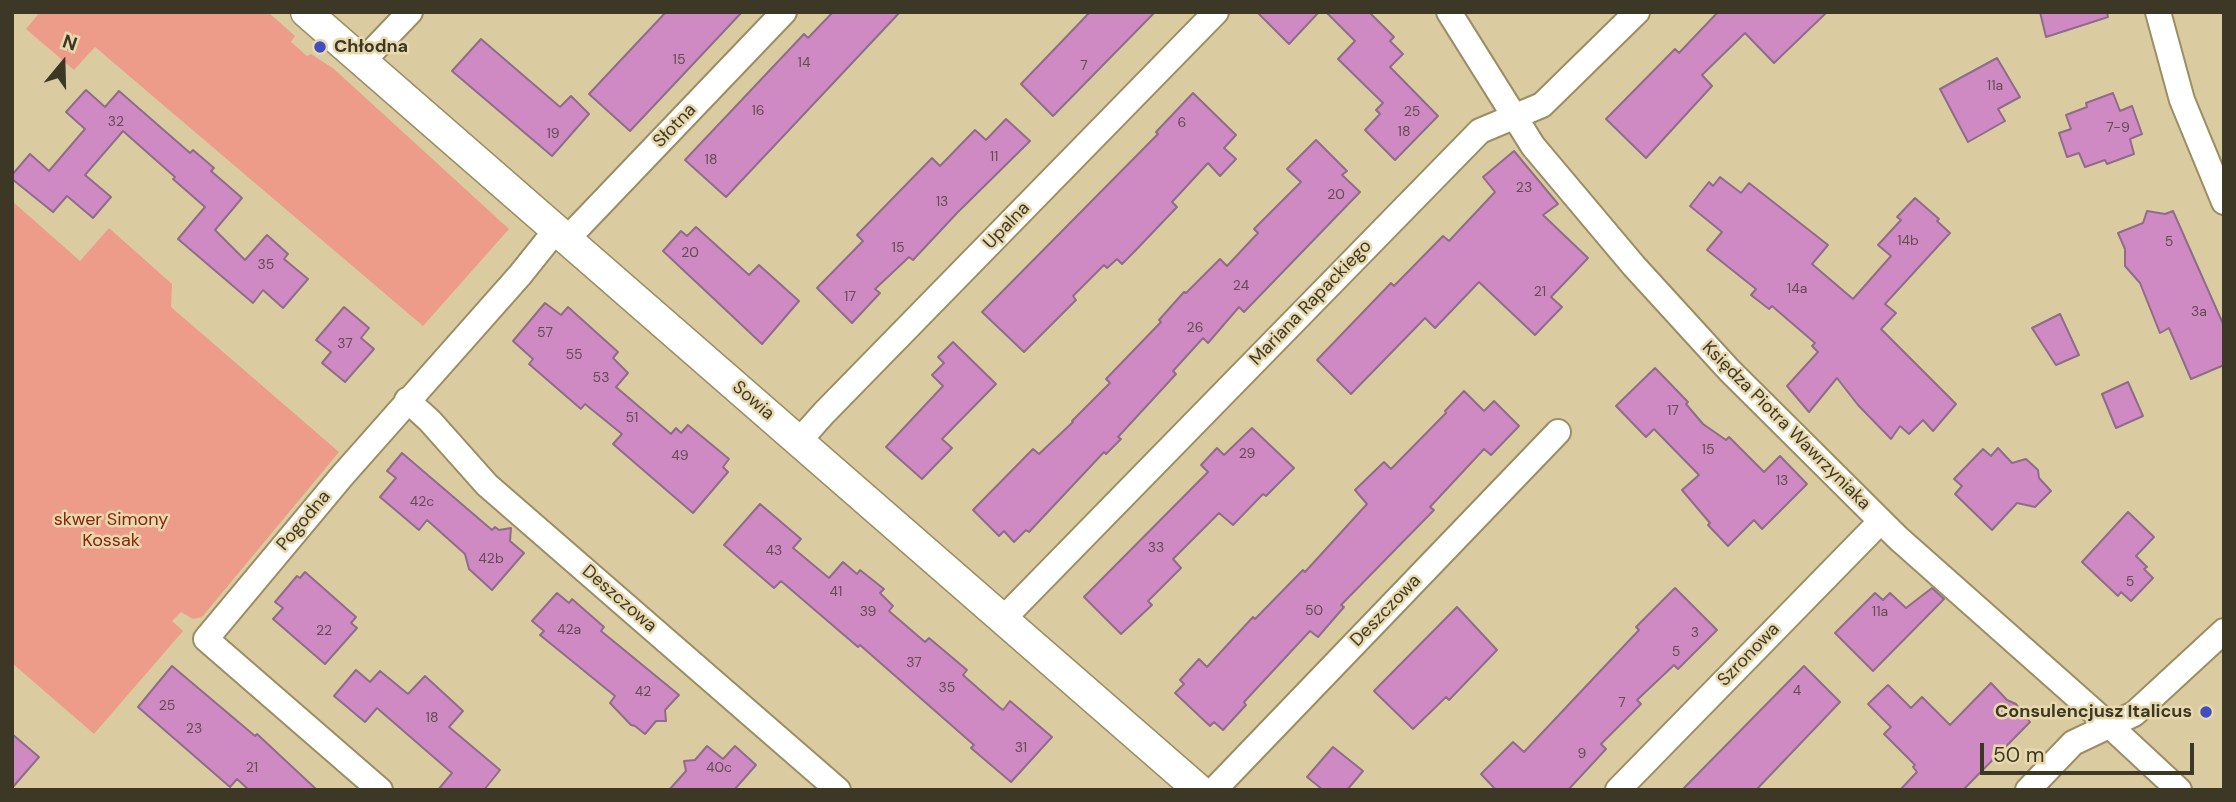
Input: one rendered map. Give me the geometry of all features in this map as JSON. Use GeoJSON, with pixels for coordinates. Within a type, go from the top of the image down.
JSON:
{"type":"FeatureCollection","features":[{"type":"Feature","properties":{"kind":"street","name":"Sowia"},"geometry":{"type":"LineString","coordinates":[[306,12],[1199,790]]}},
{"type":"Feature","properties":{"kind":"street"},"geometry":{"type":"LineString","coordinates":[[363,61],[410,12]]}},
{"type":"Feature","properties":{"kind":"street","name":"Słotna"},"geometry":{"type":"LineString","coordinates":[[562,235],[784,12]]}},
{"type":"Feature","properties":{"kind":"street","name":"Upalna"},"geometry":{"type":"LineString","coordinates":[[799,441],[1216,12]]}},
{"type":"Feature","properties":{"kind":"street","name":"Księdza Piotra Wawrzyniaka"},"geometry":{"type":"LineString","coordinates":[[1449,12],[1549,166],[1634,266],[1729,370],[1881,521],[2179,790]]}},
{"type":"Feature","properties":{"kind":"street","name":"Mariana Rapackiego"},"geometry":{"type":"LineString","coordinates":[[1003,619],[1480,131],[1542,105],[1637,12]]}},
{"type":"Feature","properties":{"kind":"street"},"geometry":{"type":"LineString","coordinates":[[2158,12],[2182,100],[2224,202]]}},
{"type":"Feature","properties":{"kind":"street","name":"Pogodna"},"geometry":{"type":"LineString","coordinates":[[380,790],[206,639],[407,400],[520,275],[562,235]]}},
{"type":"Feature","properties":{"kind":"street","name":"Deszczowa"},"geometry":{"type":"LineString","coordinates":[[407,400],[430,421],[487,485],[838,790]]}},
{"type":"Feature","properties":{"kind":"street","name":"Deszczowa"},"geometry":{"type":"LineString","coordinates":[[1214,790],[1558,432]]}},
{"type":"Feature","properties":{"kind":"street","name":"Szronowa"},"geometry":{"type":"LineString","coordinates":[[1618,790],[1881,521]]}},
{"type":"Feature","properties":{"kind":"street"},"geometry":{"type":"LineString","coordinates":[[2028,790],[2073,743],[2134,714],[2224,631]]}},
{"type":"Feature","properties":{"kind":"green space"},"geometry":{"type":"Polygon","coordinates":[[[40,12],[268,12],[295,36],[291,42],[307,56],[311,54],[334,69],[509,229],[423,326],[95,47],[74,70],[26,29],[40,12]]]}},
{"type":"Feature","properties":{"kind":"green space","name":"skwer Simony Kossak"},"geometry":{"type":"Polygon","coordinates":[[[12,201],[80,261],[109,228],[172,284],[171,307],[339,452],[202,617],[193,619],[181,612],[172,621],[183,631],[94,734],[12,663],[12,201]]]}},
{"type":"Feature","properties":{"kind":"building"},"geometry":{"type":"Polygon","coordinates":[[[666,12],[742,12],[630,131],[589,94],[666,12]]]}},
{"type":"Feature","properties":{"kind":"building"},"geometry":{"type":"Polygon","coordinates":[[[833,12],[900,12],[726,197],[685,160],[804,34],[808,38],[833,12]]]}},
{"type":"Feature","properties":{"kind":"building"},"geometry":{"type":"Polygon","coordinates":[[[1090,12],[1155,12],[1053,116],[1021,84],[1090,12]]]}},
{"type":"Feature","properties":{"kind":"building"},"geometry":{"type":"Polygon","coordinates":[[[1257,12],[1319,12],[1289,44],[1257,12]]]}},
{"type":"Feature","properties":{"kind":"building"},"geometry":{"type":"Polygon","coordinates":[[[1326,12],[1369,12],[1394,37],[1390,41],[1403,54],[1390,67],[1438,116],[1395,160],[1365,130],[1380,114],[1376,110],[1383,103],[1338,59],[1355,41],[1326,12]]]}},
{"type":"Feature","properties":{"kind":"building"},"geometry":{"type":"Polygon","coordinates":[[[1718,12],[1827,12],[1774,63],[1745,33],[1702,75],[1712,86],[1646,158],[1606,119],[1675,49],[1679,53],[1718,12]]]}},
{"type":"Feature","properties":{"kind":"building"},"geometry":{"type":"Polygon","coordinates":[[[2040,12],[2107,12],[2108,17],[2046,37],[2040,12]]]}},
{"type":"Feature","properties":{"kind":"building"},"geometry":{"type":"Polygon","coordinates":[[[481,39],[560,107],[571,96],[589,114],[552,156],[452,71],[481,39]]]}},
{"type":"Feature","properties":{"kind":"building"},"geometry":{"type":"Polygon","coordinates":[[[1997,58],[2020,97],[1998,109],[2005,121],[1968,142],[1940,89],[1997,58]]]}},
{"type":"Feature","properties":{"kind":"building"},"geometry":{"type":"Polygon","coordinates":[[[86,90],[105,107],[119,91],[190,153],[193,150],[214,168],[211,171],[242,198],[215,230],[245,260],[267,235],[288,254],[284,259],[308,279],[283,308],[263,290],[253,303],[178,239],[205,207],[123,131],[85,175],[111,197],[93,218],[67,196],[53,212],[12,179],[12,175],[30,154],[49,171],[85,129],[66,112],[86,90]]]}},
{"type":"Feature","properties":{"kind":"building"},"geometry":{"type":"Polygon","coordinates":[[[1193,93],[1236,135],[1224,148],[1236,159],[1220,176],[1208,163],[1172,202],[1177,207],[1134,252],[1122,264],[1117,259],[1107,268],[1104,265],[1073,296],[1076,300],[1024,352],[982,312],[1158,134],[1156,132],[1193,93]]]}},
{"type":"Feature","properties":{"kind":"building"},"geometry":{"type":"Polygon","coordinates":[[[2113,93],[2120,111],[2132,106],[2142,134],[2130,139],[2134,154],[2107,164],[2105,160],[2085,167],[2079,153],[2067,157],[2059,133],[2071,129],[2066,115],[2087,107],[2086,103],[2113,93]]]}},
{"type":"Feature","properties":{"kind":"building"},"geometry":{"type":"Polygon","coordinates":[[[1006,119],[1030,141],[913,260],[909,257],[875,289],[880,293],[852,323],[817,288],[863,241],[857,235],[932,158],[940,166],[975,130],[986,140],[1006,119]]]}},
{"type":"Feature","properties":{"kind":"building"},"geometry":{"type":"Polygon","coordinates":[[[1316,140],[1347,171],[1342,175],[1360,192],[1244,312],[1239,307],[1208,343],[1203,338],[1173,371],[1176,374],[1118,437],[1121,439],[1106,454],[1104,452],[1029,532],[1026,530],[1014,542],[1004,531],[999,536],[973,510],[1033,449],[1039,454],[1073,422],[1110,383],[1106,379],[1161,322],[1159,320],[1184,292],[1220,259],[1227,266],[1258,233],[1254,229],[1301,182],[1287,169],[1316,140]]]}},
{"type":"Feature","properties":{"kind":"building"},"geometry":{"type":"Polygon","coordinates":[[[1514,151],[1558,204],[1543,215],[1588,258],[1551,297],[1562,307],[1535,335],[1479,282],[1435,328],[1425,318],[1351,394],[1317,360],[1391,283],[1394,286],[1443,236],[1449,241],[1495,192],[1483,177],[1514,151]]]}},
{"type":"Feature","properties":{"kind":"building"},"geometry":{"type":"Polygon","coordinates":[[[1720,177],[1741,193],[1749,183],[1828,245],[1812,264],[1853,299],[1891,256],[1878,245],[1901,220],[1897,217],[1915,198],[1939,219],[1937,221],[1950,233],[1885,304],[1896,313],[1881,329],[1956,404],[1933,431],[1923,420],[1909,434],[1900,426],[1891,439],[1858,405],[1837,378],[1809,412],[1787,386],[1818,352],[1812,346],[1815,343],[1772,306],[1769,309],[1751,295],[1756,289],[1707,250],[1722,232],[1690,206],[1709,182],[1713,186],[1720,177]]]}},
{"type":"Feature","properties":{"kind":"building"},"geometry":{"type":"Polygon","coordinates":[[[2147,211],[2165,214],[2173,211],[2224,326],[2224,365],[2191,379],[2169,328],[2160,333],[2140,283],[2125,266],[2125,249],[2118,233],[2143,223],[2147,211]]]}},
{"type":"Feature","properties":{"kind":"building"},"geometry":{"type":"Polygon","coordinates":[[[696,227],[749,275],[759,265],[799,301],[762,344],[663,251],[681,231],[687,236],[696,227]]]}},
{"type":"Feature","properties":{"kind":"building"},"geometry":{"type":"Polygon","coordinates":[[[545,303],[561,315],[568,307],[618,352],[613,358],[628,373],[616,387],[671,434],[676,428],[681,433],[688,425],[729,459],[723,467],[728,472],[693,513],[613,444],[622,434],[585,404],[581,409],[529,364],[533,359],[513,341],[545,303]]]}},
{"type":"Feature","properties":{"kind":"building"},"geometry":{"type":"Polygon","coordinates":[[[344,307],[369,328],[361,338],[374,349],[345,382],[322,363],[331,352],[316,340],[344,307]]]}},
{"type":"Feature","properties":{"kind":"building"},"geometry":{"type":"Polygon","coordinates":[[[2060,314],[2079,355],[2056,365],[2032,328],[2060,314]]]}},
{"type":"Feature","properties":{"kind":"building"},"geometry":{"type":"Polygon","coordinates":[[[953,342],[996,384],[942,439],[952,448],[922,479],[886,447],[943,386],[932,375],[944,363],[938,357],[953,342]]]}},
{"type":"Feature","properties":{"kind":"building"},"geometry":{"type":"Polygon","coordinates":[[[1655,368],[1688,402],[1686,404],[1703,424],[1726,440],[1729,437],[1764,472],[1780,456],[1807,484],[1762,529],[1754,520],[1728,546],[1708,525],[1710,523],[1682,490],[1699,475],[1654,429],[1646,437],[1616,406],[1655,368]]]}},
{"type":"Feature","properties":{"kind":"building"},"geometry":{"type":"Polygon","coordinates":[[[2128,382],[2143,416],[2116,428],[2102,394],[2128,382]]]}},
{"type":"Feature","properties":{"kind":"building"},"geometry":{"type":"Polygon","coordinates":[[[1464,391],[1484,411],[1494,401],[1519,426],[1491,455],[1484,449],[1430,507],[1434,510],[1341,605],[1344,607],[1318,637],[1310,631],[1244,702],[1246,705],[1223,730],[1214,722],[1210,726],[1175,693],[1184,684],[1180,680],[1199,659],[1207,667],[1253,617],[1255,619],[1303,570],[1305,572],[1367,504],[1355,490],[1384,462],[1391,469],[1464,391]]]}},
{"type":"Feature","properties":{"kind":"building"},"geometry":{"type":"Polygon","coordinates":[[[1252,428],[1294,468],[1266,496],[1263,494],[1233,525],[1219,513],[1173,559],[1181,568],[1148,601],[1152,605],[1121,634],[1084,597],[1208,472],[1201,465],[1217,448],[1224,455],[1252,428]]]}},
{"type":"Feature","properties":{"kind":"building"},"geometry":{"type":"Polygon","coordinates":[[[1998,448],[2012,463],[2026,459],[2038,470],[2039,478],[2051,491],[2035,507],[2017,503],[1992,530],[1955,494],[1962,486],[1954,479],[1983,449],[1991,456],[1998,448]]]}},
{"type":"Feature","properties":{"kind":"building"},"geometry":{"type":"Polygon","coordinates":[[[402,453],[492,530],[495,527],[499,530],[511,528],[510,541],[524,553],[492,590],[469,569],[465,554],[427,520],[419,530],[380,497],[396,478],[387,471],[402,453]]]}},
{"type":"Feature","properties":{"kind":"building"},"geometry":{"type":"Polygon","coordinates":[[[760,504],[801,539],[793,548],[829,578],[843,562],[857,574],[860,570],[884,589],[880,593],[893,606],[889,611],[925,642],[929,638],[967,670],[963,675],[998,706],[1003,710],[1010,701],[1052,737],[1011,782],[971,748],[974,745],[860,645],[858,647],[781,581],[774,588],[724,545],[760,504]]]}},
{"type":"Feature","properties":{"kind":"building"},"geometry":{"type":"Polygon","coordinates":[[[2128,512],[2154,537],[2136,556],[2153,578],[2131,601],[2121,592],[2118,596],[2082,562],[2128,512]]]}},
{"type":"Feature","properties":{"kind":"building"},"geometry":{"type":"Polygon","coordinates":[[[305,572],[356,617],[351,623],[357,628],[325,664],[273,619],[283,608],[275,602],[297,576],[300,578],[305,572]]]}},
{"type":"Feature","properties":{"kind":"building"},"geometry":{"type":"Polygon","coordinates":[[[1675,588],[1717,630],[1678,669],[1674,665],[1637,700],[1641,704],[1601,744],[1606,749],[1568,790],[1496,790],[1481,774],[1513,742],[1524,752],[1639,630],[1636,627],[1675,588]]]}},
{"type":"Feature","properties":{"kind":"building"},"geometry":{"type":"Polygon","coordinates":[[[1932,588],[1944,599],[1873,671],[1835,633],[1875,593],[1883,600],[1890,593],[1906,608],[1932,588]]]}},
{"type":"Feature","properties":{"kind":"building"},"geometry":{"type":"Polygon","coordinates":[[[557,593],[569,603],[572,599],[604,627],[601,631],[679,695],[665,710],[666,721],[656,721],[645,734],[631,725],[610,703],[615,696],[540,635],[544,631],[532,621],[557,593]]]}},
{"type":"Feature","properties":{"kind":"building"},"geometry":{"type":"Polygon","coordinates":[[[1457,607],[1497,650],[1449,700],[1446,697],[1413,729],[1374,691],[1457,607]]]}},
{"type":"Feature","properties":{"kind":"building"},"geometry":{"type":"Polygon","coordinates":[[[172,666],[255,736],[257,734],[317,790],[249,790],[237,779],[230,787],[138,707],[172,666]]]}},
{"type":"Feature","properties":{"kind":"building"},"geometry":{"type":"Polygon","coordinates":[[[1804,666],[1840,702],[1756,790],[1682,790],[1804,666]]]}},
{"type":"Feature","properties":{"kind":"building"},"geometry":{"type":"Polygon","coordinates":[[[356,670],[370,682],[380,671],[408,694],[425,676],[463,711],[449,727],[500,770],[484,790],[438,790],[452,773],[377,708],[365,722],[334,696],[356,670]]]}},
{"type":"Feature","properties":{"kind":"building"},"geometry":{"type":"Polygon","coordinates":[[[1991,683],[2007,700],[2016,704],[2030,722],[1963,790],[1900,790],[1917,772],[1913,767],[1915,765],[1884,734],[1891,727],[1868,704],[1888,685],[1911,708],[1922,697],[1950,725],[1991,683]]]}},
{"type":"Feature","properties":{"kind":"building"},"geometry":{"type":"Polygon","coordinates":[[[12,734],[39,757],[12,788],[12,734]]]}},
{"type":"Feature","properties":{"kind":"building"},"geometry":{"type":"Polygon","coordinates":[[[707,746],[723,759],[735,746],[756,765],[734,790],[669,790],[686,771],[684,761],[695,760],[707,746]]]}},
{"type":"Feature","properties":{"kind":"building"},"geometry":{"type":"Polygon","coordinates":[[[1333,747],[1363,771],[1347,790],[1323,790],[1307,777],[1333,747]]]}},
{"type":"Feature","properties":{"kind":"place","name":"Chłodna"},"geometry":{"type":"Point","coordinates":[320,47]}},
{"type":"Feature","properties":{"kind":"place","name":"Consulencjusz Italicus"},"geometry":{"type":"Point","coordinates":[2206,712]}}]}
